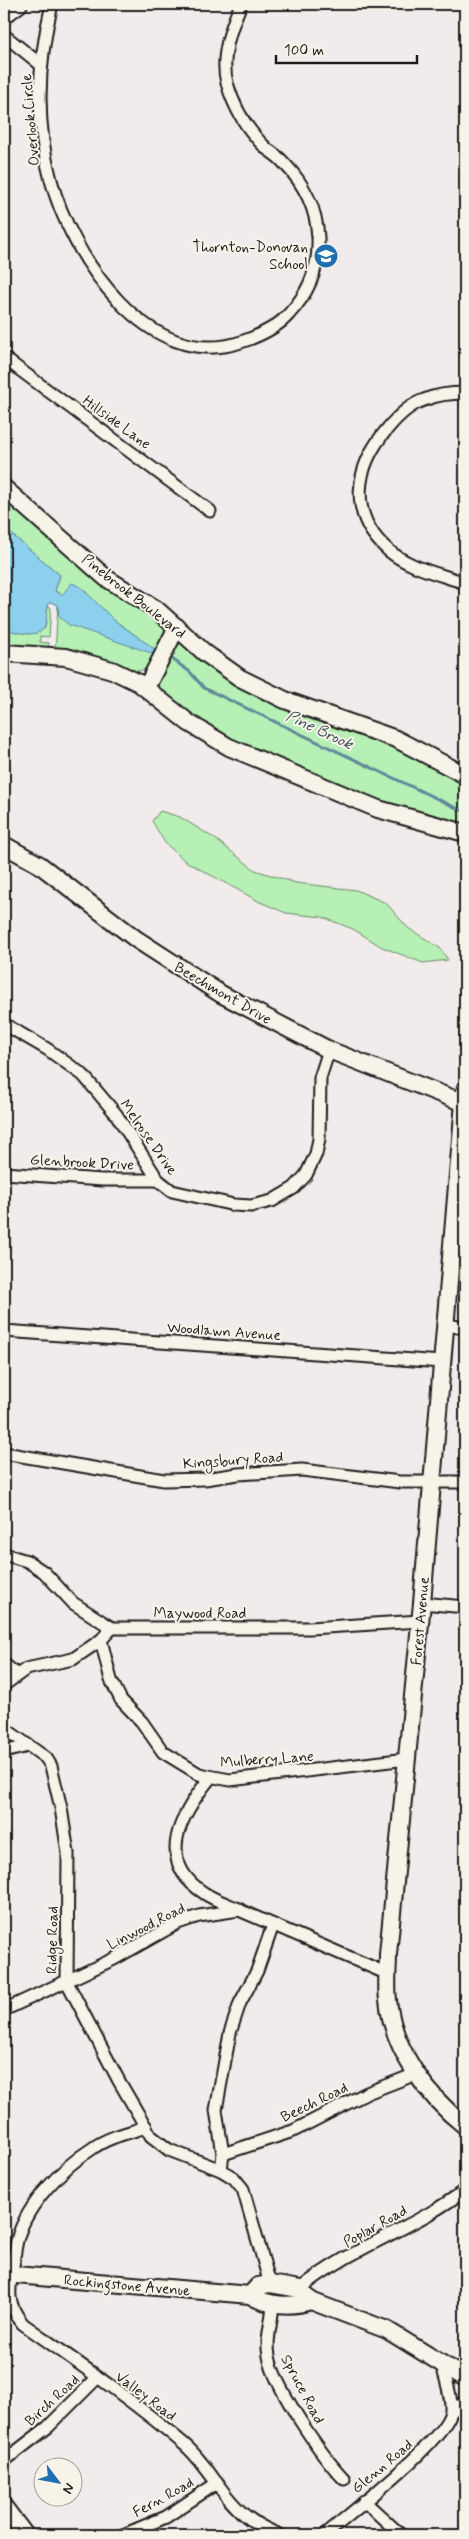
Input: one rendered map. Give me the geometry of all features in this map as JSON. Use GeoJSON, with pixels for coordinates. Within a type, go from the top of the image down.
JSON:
{"type":"FeatureCollection","features":[{"type":"Feature","properties":{"kind":"street"},"geometry":{"type":"LineString","coordinates":[[4,15],[19,4]]}},
{"type":"Feature","properties":{"kind":"street","name":"Overlook Circle"},"geometry":{"type":"LineString","coordinates":[[52,4],[40,64],[42,125],[50,179],[68,226],[82,252],[122,305],[154,332],[183,344],[204,347],[230,346],[267,331],[287,317],[301,301],[314,276],[319,240],[314,210],[304,190],[284,162],[266,148],[244,124],[227,84],[224,67],[230,36],[241,4]]}},
{"type":"Feature","properties":{"kind":"street","name":"Overlook Circle"},"geometry":{"type":"LineString","coordinates":[[4,35],[40,64]]}},
{"type":"Feature","properties":{"kind":"street","name":"Hillside Lane"},"geometry":{"type":"LineString","coordinates":[[4,358],[210,511]]}},
{"type":"Feature","properties":{"kind":"street"},"geometry":{"type":"LineString","coordinates":[[465,393],[424,400],[410,407],[396,419],[372,449],[364,465],[360,477],[359,499],[374,534],[388,550],[410,564],[465,583]]}},
{"type":"Feature","properties":{"kind":"street","name":"Pinebrook Boulevard"},"geometry":{"type":"LineString","coordinates":[[4,488],[106,578],[156,609],[216,661],[252,684],[285,700],[396,739],[465,775]]}},
{"type":"Feature","properties":{"kind":"street"},"geometry":{"type":"LineString","coordinates":[[146,688],[177,627]]}},
{"type":"Feature","properties":{"kind":"street"},"geometry":{"type":"LineString","coordinates":[[4,653],[57,656],[84,660],[120,673],[146,688],[189,723],[240,752],[378,809],[465,833]]}},
{"type":"Feature","properties":{"kind":"street","name":"Beechmont Drive"},"geometry":{"type":"LineString","coordinates":[[4,845],[40,865],[136,940],[183,971],[248,1009],[329,1050],[465,1097]]}},
{"type":"Feature","properties":{"kind":"street","name":"Melrose Drive"},"geometry":{"type":"LineString","coordinates":[[4,1024],[48,1049],[83,1075],[116,1114],[158,1180],[172,1191],[234,1205],[263,1204],[290,1191],[306,1175],[316,1154],[319,1139],[320,1078],[329,1050]]}},
{"type":"Feature","properties":{"kind":"street","name":"Forest Avenue"},"geometry":{"type":"LineString","coordinates":[[465,1097],[422,1603],[388,1954],[388,2000],[392,2024],[400,2045],[429,2093],[465,2126]]}},
{"type":"Feature","properties":{"kind":"street","name":"Glenbrook Drive"},"geometry":{"type":"LineString","coordinates":[[4,1173],[102,1180],[158,1180]]}},
{"type":"Feature","properties":{"kind":"street"},"geometry":{"type":"LineString","coordinates":[[446,1325],[465,1328]]}},
{"type":"Feature","properties":{"kind":"street","name":"Woodlawn Avenue"},"geometry":{"type":"LineString","coordinates":[[4,1331],[442,1362]]}},
{"type":"Feature","properties":{"kind":"street","name":"Kingsbury Road"},"geometry":{"type":"LineString","coordinates":[[4,1453],[164,1480],[205,1479],[238,1474],[302,1470],[400,1482],[465,1482]]}},
{"type":"Feature","properties":{"kind":"street"},"geometry":{"type":"LineString","coordinates":[[4,1554],[27,1561],[44,1572],[72,1603],[112,1628],[101,1640],[72,1659],[26,1669],[16,1674],[4,1686]]}},
{"type":"Feature","properties":{"kind":"street"},"geometry":{"type":"LineString","coordinates":[[422,1603],[465,1607]]}},
{"type":"Feature","properties":{"kind":"street","name":"Maywood Road"},"geometry":{"type":"LineString","coordinates":[[112,1628],[310,1628],[420,1621]]}},
{"type":"Feature","properties":{"kind":"street","name":"Mulberry Lane"},"geometry":{"type":"LineString","coordinates":[[101,1640],[111,1680],[121,1700],[142,1722],[163,1752],[183,1766],[210,1778],[240,1779],[407,1759]]}},
{"type":"Feature","properties":{"kind":"street"},"geometry":{"type":"LineString","coordinates":[[4,1664],[16,1674]]}},
{"type":"Feature","properties":{"kind":"street","name":"Ridge Road"},"geometry":{"type":"LineString","coordinates":[[4,1728],[46,1758],[51,1766],[61,1808],[68,1853],[67,1982],[151,2136],[169,2150],[221,2170],[234,2178],[243,2189],[270,2284]]}},
{"type":"Feature","properties":{"kind":"street"},"geometry":{"type":"LineString","coordinates":[[4,1752],[28,1746]]}},
{"type":"Feature","properties":{"kind":"street"},"geometry":{"type":"LineString","coordinates":[[210,1778],[192,1800],[179,1825],[177,1857],[190,1882],[204,1893],[239,1910],[388,1974]]}},
{"type":"Feature","properties":{"kind":"street","name":"Linwood Road"},"geometry":{"type":"LineString","coordinates":[[4,2010],[67,1982],[178,1923],[199,1916],[239,1910]]}},
{"type":"Feature","properties":{"kind":"street"},"geometry":{"type":"LineString","coordinates":[[221,2170],[222,2154],[216,2110],[230,2033],[240,2003],[257,1971],[273,1925]]}},
{"type":"Feature","properties":{"kind":"street","name":"Beech Road"},"geometry":{"type":"LineString","coordinates":[[222,2154],[293,2131],[367,2093],[416,2074]]}},
{"type":"Feature","properties":{"kind":"street","name":"Valley Road"},"geometry":{"type":"LineString","coordinates":[[146,2127],[93,2147],[55,2181],[26,2219],[18,2238],[8,2274],[10,2302],[18,2318],[97,2378],[137,2405],[187,2447],[249,2519],[280,2535]]}},
{"type":"Feature","properties":{"kind":"street","name":"Poplar Road"},"geometry":{"type":"LineString","coordinates":[[306,2295],[319,2274],[392,2234],[465,2190]]}},
{"type":"Feature","properties":{"kind":"street","name":"Rockingstone Avenue"},"geometry":{"type":"LineString","coordinates":[[8,2274],[250,2295],[259,2301],[298,2306],[306,2295]]}},
{"type":"Feature","properties":{"kind":"street"},"geometry":{"type":"LineString","coordinates":[[250,2295],[258,2286],[270,2284]]}},
{"type":"Feature","properties":{"kind":"street","name":"Rockingstone Avenue"},"geometry":{"type":"LineString","coordinates":[[270,2284],[306,2295],[387,2330],[465,2378]]}},
{"type":"Feature","properties":{"kind":"street","name":"Spruce Road"},"geometry":{"type":"LineString","coordinates":[[273,2302],[269,2356],[278,2380],[311,2437],[328,2462],[344,2480]]}},
{"type":"Feature","properties":{"kind":"street"},"geometry":{"type":"LineString","coordinates":[[441,2362],[451,2412]]}},
{"type":"Feature","properties":{"kind":"street","name":"Birch Road"},"geometry":{"type":"LineString","coordinates":[[4,2462],[48,2427],[97,2378]]}},
{"type":"Feature","properties":{"kind":"street","name":"Glenn Road"},"geometry":{"type":"LineString","coordinates":[[326,2535],[421,2453],[439,2434],[451,2412],[465,2401]]}},
{"type":"Feature","properties":{"kind":"street","name":"Fern Road"},"geometry":{"type":"LineString","coordinates":[[123,2535],[166,2517],[217,2483]]}},
{"type":"Feature","properties":{"kind":"street"},"geometry":{"type":"LineString","coordinates":[[364,2501],[401,2535]]}},
{"type":"Feature","properties":{"kind":"street"},"geometry":{"type":"LineString","coordinates":[[4,2507],[25,2535]]}},
{"type":"Feature","properties":{"kind":"green space"},"geometry":{"type":"Polygon","coordinates":[[[4,492],[141,604],[167,629],[158,652],[150,665],[137,671],[129,671],[55,652],[58,605],[124,642],[154,654],[156,650],[114,620],[81,587],[72,584],[63,595],[55,591],[60,575],[4,528],[4,492]]]}},
{"type":"Feature","properties":{"kind":"green space"},"geometry":{"type":"Polygon","coordinates":[[[48,605],[51,608],[49,637],[40,636],[40,642],[49,643],[48,650],[4,650],[4,629],[29,634],[45,628],[48,605]]]}},
{"type":"Feature","properties":{"kind":"green space"},"geometry":{"type":"Polygon","coordinates":[[[183,643],[465,781],[465,830],[409,816],[227,743],[158,689],[158,682],[176,644],[183,643]]]}},
{"type":"Feature","properties":{"kind":"green space"},"geometry":{"type":"Polygon","coordinates":[[[160,811],[180,817],[214,838],[255,870],[296,883],[356,890],[386,903],[408,928],[440,948],[448,960],[423,963],[382,947],[353,929],[322,917],[286,913],[260,902],[185,861],[165,843],[152,821],[160,811]]]}},
{"type":"Feature","properties":{"kind":"water"},"geometry":{"type":"Polygon","coordinates":[[[4,528],[60,575],[55,591],[62,595],[72,583],[81,587],[114,620],[156,650],[154,654],[69,625],[59,617],[58,605],[50,602],[44,628],[40,632],[29,634],[4,629],[4,528]]]}},
{"type":"Feature","properties":{"kind":"waterway","name":"Pine Brook"},"geometry":{"type":"LineString","coordinates":[[172,659],[190,672],[204,688],[465,812]]}},
{"type":"Feature","properties":{"kind":"place","name":"Thornton-Donovan School"},"geometry":{"type":"Point","coordinates":[326,256]}}]}
